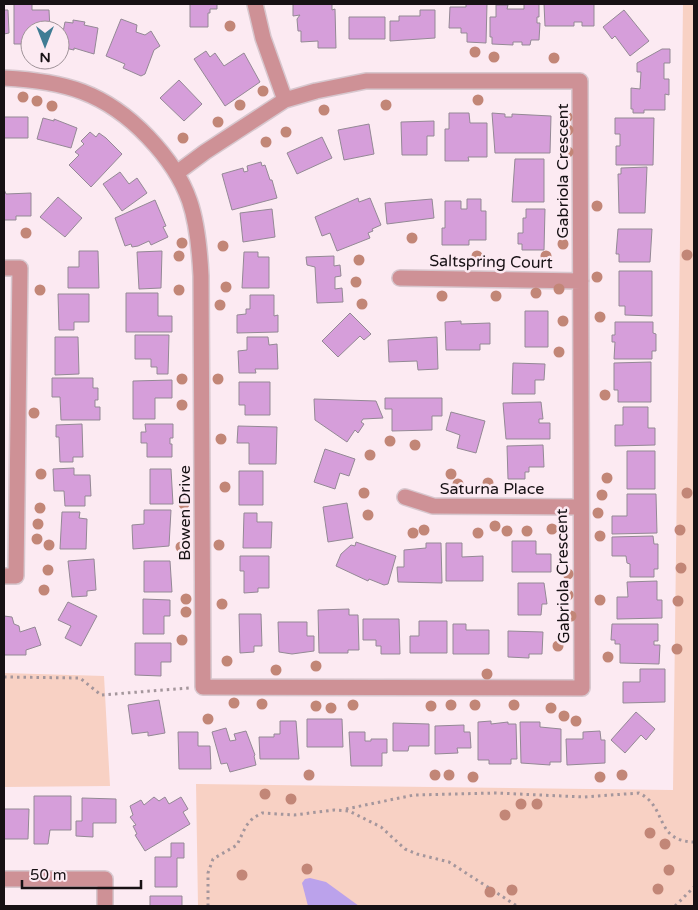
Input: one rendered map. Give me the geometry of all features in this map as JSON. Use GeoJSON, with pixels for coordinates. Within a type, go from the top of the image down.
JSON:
{"type":"FeatureCollection","features":[{"type":"Feature","properties":{"kind":"street"},"geometry":{"type":"LineString","coordinates":[[255,4],[261,31],[285,100]]}},
{"type":"Feature","properties":{"kind":"street","name":"Bowen Drive"},"geometry":{"type":"LineString","coordinates":[[4,78],[47,82],[91,94],[117,108],[168,158],[178,172],[191,203],[196,224],[201,276],[203,687]]}},
{"type":"Feature","properties":{"kind":"street","name":"Gabriola Crescent"},"geometry":{"type":"LineString","coordinates":[[178,172],[205,152],[285,100],[316,91],[366,81],[580,81],[582,688],[203,687]]}},
{"type":"Feature","properties":{"kind":"street"},"geometry":{"type":"LineString","coordinates":[[4,268],[20,268],[16,576],[4,576]]}},
{"type":"Feature","properties":{"kind":"street","name":"Saltspring Court"},"geometry":{"type":"LineString","coordinates":[[400,278],[581,281]]}},
{"type":"Feature","properties":{"kind":"street","name":"Saturna Place"},"geometry":{"type":"LineString","coordinates":[[406,497],[433,506],[580,507]]}},
{"type":"Feature","properties":{"kind":"street"},"geometry":{"type":"LineString","coordinates":[[4,879],[105,879],[105,906]]}},
{"type":"Feature","properties":{"kind":"path"},"geometry":{"type":"LineString","coordinates":[[4,677],[80,678],[101,695],[203,687]]}},
{"type":"Feature","properties":{"kind":"path"},"geometry":{"type":"LineString","coordinates":[[208,906],[208,873],[213,859],[237,845],[253,818],[262,813],[294,815],[341,810],[414,794],[482,793],[584,797],[639,793],[653,804],[662,825],[669,834],[681,841],[694,842]]}},
{"type":"Feature","properties":{"kind":"path"},"geometry":{"type":"LineString","coordinates":[[341,810],[366,817],[381,827],[405,849],[449,862],[517,906]]}},
{"type":"Feature","properties":{"kind":"path"},"geometry":{"type":"LineString","coordinates":[[675,906],[694,887]]}},
{"type":"Feature","properties":{"kind":"shaded area"},"geometry":{"type":"Polygon","coordinates":[[[683,4],[694,4],[694,906],[198,906],[196,784],[673,790],[683,4]]]}},
{"type":"Feature","properties":{"kind":"shaded area"},"geometry":{"type":"Polygon","coordinates":[[[4,673],[104,676],[110,786],[4,787],[4,673]]]}},
{"type":"Feature","properties":{"kind":"shaded area"},"geometry":{"type":"Polygon","coordinates":[[[310,878],[326,882],[359,906],[308,906],[302,883],[305,879],[310,878]]]}},
{"type":"Feature","properties":{"kind":"building"},"geometry":{"type":"Polygon","coordinates":[[[14,4],[32,4],[32,10],[49,10],[50,20],[20,20],[20,44],[14,44],[14,4]]]}},
{"type":"Feature","properties":{"kind":"building"},"geometry":{"type":"Polygon","coordinates":[[[190,4],[217,4],[217,9],[210,9],[210,13],[208,13],[208,27],[190,27],[190,4]]]}},
{"type":"Feature","properties":{"kind":"building"},"geometry":{"type":"Polygon","coordinates":[[[293,4],[332,4],[332,10],[335,9],[336,48],[318,48],[318,41],[301,42],[301,31],[298,31],[297,19],[300,15],[293,16],[293,4]]]}},
{"type":"Feature","properties":{"kind":"building"},"geometry":{"type":"Polygon","coordinates":[[[466,4],[487,4],[486,43],[467,42],[467,33],[461,33],[461,28],[449,28],[450,7],[466,7],[466,4]]]}},
{"type":"Feature","properties":{"kind":"building"},"geometry":{"type":"Polygon","coordinates":[[[524,4],[539,4],[537,23],[540,23],[539,40],[531,40],[530,45],[522,45],[522,42],[513,42],[513,45],[492,44],[490,17],[496,17],[496,5],[508,5],[507,9],[524,9],[524,4]]]}},
{"type":"Feature","properties":{"kind":"building"},"geometry":{"type":"Polygon","coordinates":[[[544,4],[594,4],[594,26],[582,26],[582,22],[574,22],[574,26],[545,26],[544,4]]]}},
{"type":"Feature","properties":{"kind":"building"},"geometry":{"type":"Polygon","coordinates":[[[4,10],[8,10],[9,33],[4,34],[4,10]]]}},
{"type":"Feature","properties":{"kind":"building"},"geometry":{"type":"Polygon","coordinates":[[[420,10],[435,10],[435,38],[390,41],[390,21],[399,21],[399,16],[420,16],[420,10]]]}},
{"type":"Feature","properties":{"kind":"building"},"geometry":{"type":"Polygon","coordinates":[[[624,10],[649,41],[630,56],[615,36],[612,39],[603,27],[624,10]]]}},
{"type":"Feature","properties":{"kind":"building"},"geometry":{"type":"Polygon","coordinates":[[[349,17],[385,17],[385,39],[349,39],[349,17]]]}},
{"type":"Feature","properties":{"kind":"building"},"geometry":{"type":"Polygon","coordinates":[[[121,19],[137,25],[136,32],[145,35],[151,31],[160,46],[154,50],[145,74],[141,76],[123,68],[125,64],[106,56],[121,19]]]}},
{"type":"Feature","properties":{"kind":"building"},"geometry":{"type":"Polygon","coordinates":[[[73,20],[85,22],[84,25],[98,28],[94,54],[74,48],[74,50],[70,49],[70,23],[73,23],[73,20]]]}},
{"type":"Feature","properties":{"kind":"building"},"geometry":{"type":"Polygon","coordinates":[[[662,49],[670,49],[670,63],[664,63],[664,79],[669,79],[669,95],[665,94],[665,110],[644,110],[644,113],[633,113],[633,109],[631,109],[631,88],[640,89],[641,72],[637,72],[637,63],[662,49]]]}},
{"type":"Feature","properties":{"kind":"building"},"geometry":{"type":"Polygon","coordinates":[[[206,51],[210,57],[215,53],[224,66],[244,53],[260,82],[225,106],[194,59],[206,51]]]}},
{"type":"Feature","properties":{"kind":"building"},"geometry":{"type":"Polygon","coordinates":[[[179,80],[202,104],[184,121],[160,98],[179,80]]]}},
{"type":"Feature","properties":{"kind":"building"},"geometry":{"type":"Polygon","coordinates":[[[449,113],[469,113],[470,123],[487,123],[487,157],[468,157],[469,161],[445,161],[445,129],[449,129],[449,113]]]}},
{"type":"Feature","properties":{"kind":"building"},"geometry":{"type":"Polygon","coordinates":[[[492,113],[505,114],[505,117],[512,117],[512,114],[551,116],[550,153],[495,153],[492,113]]]}},
{"type":"Feature","properties":{"kind":"building"},"geometry":{"type":"Polygon","coordinates":[[[4,117],[28,117],[28,138],[4,138],[4,117]]]}},
{"type":"Feature","properties":{"kind":"building"},"geometry":{"type":"Polygon","coordinates":[[[43,118],[54,121],[54,119],[77,128],[71,148],[37,139],[43,118]]]}},
{"type":"Feature","properties":{"kind":"building"},"geometry":{"type":"Polygon","coordinates":[[[615,118],[654,118],[653,165],[616,165],[616,146],[620,146],[620,134],[615,134],[615,118]]]}},
{"type":"Feature","properties":{"kind":"building"},"geometry":{"type":"Polygon","coordinates":[[[434,121],[434,136],[427,136],[427,155],[402,155],[401,122],[434,121]]]}},
{"type":"Feature","properties":{"kind":"building"},"geometry":{"type":"Polygon","coordinates":[[[369,124],[374,154],[344,160],[338,130],[369,124]]]}},
{"type":"Feature","properties":{"kind":"building"},"geometry":{"type":"Polygon","coordinates":[[[90,132],[96,137],[99,133],[122,154],[91,187],[69,165],[79,155],[75,152],[84,144],[81,141],[90,132]]]}},
{"type":"Feature","properties":{"kind":"building"},"geometry":{"type":"Polygon","coordinates":[[[322,137],[332,158],[297,174],[287,153],[322,137]]]}},
{"type":"Feature","properties":{"kind":"building"},"geometry":{"type":"Polygon","coordinates":[[[515,159],[544,159],[544,202],[512,202],[515,159]]]}},
{"type":"Feature","properties":{"kind":"building"},"geometry":{"type":"Polygon","coordinates":[[[261,162],[262,166],[265,165],[270,180],[272,180],[277,198],[232,210],[222,174],[243,168],[244,172],[248,171],[247,166],[261,162]]]}},
{"type":"Feature","properties":{"kind":"building"},"geometry":{"type":"Polygon","coordinates":[[[647,167],[645,213],[619,213],[618,174],[621,174],[621,168],[647,167]]]}},
{"type":"Feature","properties":{"kind":"building"},"geometry":{"type":"Polygon","coordinates":[[[120,172],[129,184],[137,178],[147,193],[122,211],[103,184],[120,172]]]}},
{"type":"Feature","properties":{"kind":"building"},"geometry":{"type":"Polygon","coordinates":[[[4,189],[6,194],[31,193],[31,216],[16,216],[16,220],[4,220],[4,189]]]}},
{"type":"Feature","properties":{"kind":"building"},"geometry":{"type":"Polygon","coordinates":[[[58,197],[82,218],[65,237],[40,217],[58,197]]]}},
{"type":"Feature","properties":{"kind":"building"},"geometry":{"type":"Polygon","coordinates":[[[358,198],[359,202],[370,198],[381,225],[368,233],[370,238],[337,251],[330,233],[322,236],[315,217],[358,198]]]}},
{"type":"Feature","properties":{"kind":"building"},"geometry":{"type":"Polygon","coordinates":[[[432,199],[434,218],[387,224],[385,203],[432,199]]]}},
{"type":"Feature","properties":{"kind":"building"},"geometry":{"type":"Polygon","coordinates":[[[467,199],[481,199],[481,211],[486,211],[486,240],[469,240],[469,245],[442,245],[442,228],[445,228],[445,201],[461,201],[461,209],[467,209],[467,199]]]}},
{"type":"Feature","properties":{"kind":"building"},"geometry":{"type":"Polygon","coordinates":[[[155,200],[166,226],[163,227],[168,237],[151,245],[149,241],[138,246],[132,247],[131,244],[125,246],[115,218],[155,200]]]}},
{"type":"Feature","properties":{"kind":"building"},"geometry":{"type":"Polygon","coordinates":[[[272,209],[275,237],[243,242],[240,213],[272,209]]]}},
{"type":"Feature","properties":{"kind":"building"},"geometry":{"type":"Polygon","coordinates":[[[526,209],[545,209],[544,250],[522,250],[522,244],[518,244],[518,233],[523,233],[523,218],[526,218],[526,209]]]}},
{"type":"Feature","properties":{"kind":"building"},"geometry":{"type":"Polygon","coordinates":[[[618,229],[652,229],[650,262],[619,262],[619,254],[616,254],[618,229]]]}},
{"type":"Feature","properties":{"kind":"building"},"geometry":{"type":"Polygon","coordinates":[[[79,251],[98,251],[99,288],[68,288],[68,267],[79,267],[79,251]]]}},
{"type":"Feature","properties":{"kind":"building"},"geometry":{"type":"Polygon","coordinates":[[[162,251],[161,288],[139,289],[137,252],[162,251]]]}},
{"type":"Feature","properties":{"kind":"building"},"geometry":{"type":"Polygon","coordinates":[[[244,252],[258,252],[258,257],[269,257],[269,288],[242,288],[244,252]]]}},
{"type":"Feature","properties":{"kind":"building"},"geometry":{"type":"Polygon","coordinates":[[[334,256],[334,266],[340,265],[341,276],[335,277],[335,289],[342,288],[343,302],[317,303],[315,267],[307,265],[306,257],[334,256]]]}},
{"type":"Feature","properties":{"kind":"building"},"geometry":{"type":"Polygon","coordinates":[[[619,271],[652,271],[652,316],[625,315],[625,306],[619,306],[619,271]]]}},
{"type":"Feature","properties":{"kind":"building"},"geometry":{"type":"Polygon","coordinates":[[[126,293],[158,293],[158,316],[172,316],[172,332],[126,332],[126,293]]]}},
{"type":"Feature","properties":{"kind":"building"},"geometry":{"type":"Polygon","coordinates":[[[58,294],[89,294],[89,322],[74,322],[74,330],[59,330],[58,294]]]}},
{"type":"Feature","properties":{"kind":"building"},"geometry":{"type":"Polygon","coordinates":[[[250,295],[274,295],[274,316],[278,315],[278,332],[237,333],[237,315],[246,314],[246,309],[250,309],[250,295]]]}},
{"type":"Feature","properties":{"kind":"building"},"geometry":{"type":"Polygon","coordinates":[[[525,311],[548,311],[548,347],[525,347],[525,311]]]}},
{"type":"Feature","properties":{"kind":"building"},"geometry":{"type":"Polygon","coordinates":[[[350,313],[371,334],[364,340],[360,336],[338,357],[322,341],[350,313]]]}},
{"type":"Feature","properties":{"kind":"building"},"geometry":{"type":"Polygon","coordinates":[[[461,321],[461,324],[490,323],[490,344],[480,344],[480,350],[446,350],[445,322],[461,321]]]}},
{"type":"Feature","properties":{"kind":"building"},"geometry":{"type":"Polygon","coordinates":[[[615,322],[653,322],[653,333],[656,334],[656,351],[652,351],[652,359],[614,359],[615,342],[612,342],[612,335],[615,335],[615,322]]]}},
{"type":"Feature","properties":{"kind":"building"},"geometry":{"type":"Polygon","coordinates":[[[135,335],[169,335],[168,374],[157,374],[157,367],[151,367],[151,359],[135,359],[135,335]]]}},
{"type":"Feature","properties":{"kind":"building"},"geometry":{"type":"Polygon","coordinates":[[[55,337],[78,337],[79,374],[55,375],[55,337]]]}},
{"type":"Feature","properties":{"kind":"building"},"geometry":{"type":"Polygon","coordinates":[[[247,337],[268,337],[269,345],[277,344],[278,369],[255,369],[256,373],[239,373],[238,351],[247,350],[247,337]]]}},
{"type":"Feature","properties":{"kind":"building"},"geometry":{"type":"Polygon","coordinates":[[[437,337],[438,369],[418,370],[417,361],[389,362],[388,340],[437,337]]]}},
{"type":"Feature","properties":{"kind":"building"},"geometry":{"type":"Polygon","coordinates":[[[651,362],[651,402],[618,402],[618,390],[614,390],[614,363],[651,362]]]}},
{"type":"Feature","properties":{"kind":"building"},"geometry":{"type":"Polygon","coordinates":[[[513,363],[545,364],[544,380],[535,380],[535,394],[512,394],[513,363]]]}},
{"type":"Feature","properties":{"kind":"building"},"geometry":{"type":"Polygon","coordinates":[[[52,378],[93,378],[93,388],[98,388],[98,400],[95,400],[95,407],[100,407],[100,420],[61,420],[60,397],[52,397],[52,378]]]}},
{"type":"Feature","properties":{"kind":"building"},"geometry":{"type":"Polygon","coordinates":[[[172,380],[172,398],[155,398],[155,419],[133,419],[133,381],[172,380]]]}},
{"type":"Feature","properties":{"kind":"building"},"geometry":{"type":"Polygon","coordinates":[[[239,382],[270,382],[270,415],[245,415],[245,405],[239,405],[239,382]]]}},
{"type":"Feature","properties":{"kind":"building"},"geometry":{"type":"Polygon","coordinates":[[[385,398],[442,398],[442,416],[432,416],[432,430],[392,431],[392,409],[385,409],[385,398]]]}},
{"type":"Feature","properties":{"kind":"building"},"geometry":{"type":"Polygon","coordinates":[[[314,399],[376,401],[383,418],[363,419],[361,422],[364,424],[358,433],[355,430],[347,442],[315,420],[314,399]]]}},
{"type":"Feature","properties":{"kind":"building"},"geometry":{"type":"Polygon","coordinates":[[[541,402],[543,419],[539,419],[539,423],[550,423],[550,439],[506,439],[503,403],[541,402]]]}},
{"type":"Feature","properties":{"kind":"building"},"geometry":{"type":"Polygon","coordinates":[[[623,407],[648,407],[648,428],[655,428],[655,445],[615,446],[615,425],[623,425],[623,407]]]}},
{"type":"Feature","properties":{"kind":"building"},"geometry":{"type":"Polygon","coordinates":[[[451,412],[485,421],[476,453],[457,448],[460,435],[446,430],[451,412]]]}},
{"type":"Feature","properties":{"kind":"building"},"geometry":{"type":"Polygon","coordinates":[[[82,424],[83,457],[73,457],[73,462],[60,462],[59,437],[56,437],[56,425],[82,424]]]}},
{"type":"Feature","properties":{"kind":"building"},"geometry":{"type":"Polygon","coordinates":[[[145,424],[173,424],[173,438],[170,438],[172,457],[147,457],[147,443],[141,443],[141,432],[146,432],[145,424]]]}},
{"type":"Feature","properties":{"kind":"building"},"geometry":{"type":"Polygon","coordinates":[[[238,426],[277,427],[276,464],[249,464],[249,443],[237,443],[238,426]]]}},
{"type":"Feature","properties":{"kind":"building"},"geometry":{"type":"Polygon","coordinates":[[[543,445],[544,467],[529,467],[529,472],[525,472],[525,479],[508,479],[507,446],[543,445]]]}},
{"type":"Feature","properties":{"kind":"building"},"geometry":{"type":"Polygon","coordinates":[[[325,449],[355,459],[349,476],[340,473],[335,489],[314,482],[325,449]]]}},
{"type":"Feature","properties":{"kind":"building"},"geometry":{"type":"Polygon","coordinates":[[[627,451],[655,451],[655,489],[627,489],[627,451]]]}},
{"type":"Feature","properties":{"kind":"building"},"geometry":{"type":"Polygon","coordinates":[[[74,468],[74,475],[90,475],[91,496],[85,496],[85,506],[65,506],[64,491],[54,491],[53,469],[74,468]]]}},
{"type":"Feature","properties":{"kind":"building"},"geometry":{"type":"Polygon","coordinates":[[[150,469],[171,469],[173,504],[150,504],[150,469]]]}},
{"type":"Feature","properties":{"kind":"building"},"geometry":{"type":"Polygon","coordinates":[[[239,471],[263,471],[263,505],[239,505],[239,471]]]}},
{"type":"Feature","properties":{"kind":"building"},"geometry":{"type":"Polygon","coordinates":[[[627,494],[656,494],[657,533],[612,534],[612,516],[627,516],[627,494]]]}},
{"type":"Feature","properties":{"kind":"building"},"geometry":{"type":"Polygon","coordinates":[[[347,503],[353,538],[328,542],[323,507],[347,503]]]}},
{"type":"Feature","properties":{"kind":"building"},"geometry":{"type":"Polygon","coordinates":[[[144,510],[171,510],[169,546],[133,549],[132,525],[144,524],[144,510]]]}},
{"type":"Feature","properties":{"kind":"building"},"geometry":{"type":"Polygon","coordinates":[[[62,512],[80,512],[79,518],[87,519],[86,549],[60,549],[62,512]]]}},
{"type":"Feature","properties":{"kind":"building"},"geometry":{"type":"Polygon","coordinates":[[[244,513],[257,513],[257,522],[272,522],[271,548],[243,548],[244,513]]]}},
{"type":"Feature","properties":{"kind":"building"},"geometry":{"type":"Polygon","coordinates":[[[653,536],[654,544],[658,544],[658,569],[654,569],[654,577],[630,577],[630,564],[627,563],[626,556],[612,556],[612,537],[653,536]]]}},
{"type":"Feature","properties":{"kind":"building"},"geometry":{"type":"Polygon","coordinates":[[[512,541],[536,541],[536,554],[551,554],[551,572],[512,572],[512,541]]]}},
{"type":"Feature","properties":{"kind":"building"},"geometry":{"type":"Polygon","coordinates":[[[356,542],[396,556],[388,584],[384,585],[369,579],[368,581],[336,566],[341,554],[351,545],[355,546],[356,542]]]}},
{"type":"Feature","properties":{"kind":"building"},"geometry":{"type":"Polygon","coordinates":[[[426,543],[441,543],[442,583],[398,582],[397,567],[404,567],[404,550],[426,548],[426,543]]]}},
{"type":"Feature","properties":{"kind":"building"},"geometry":{"type":"Polygon","coordinates":[[[446,543],[462,543],[462,557],[483,556],[483,581],[446,581],[446,543]]]}},
{"type":"Feature","properties":{"kind":"building"},"geometry":{"type":"Polygon","coordinates":[[[240,556],[269,556],[269,588],[258,588],[258,592],[244,593],[244,571],[240,571],[240,556]]]}},
{"type":"Feature","properties":{"kind":"building"},"geometry":{"type":"Polygon","coordinates":[[[94,559],[96,590],[87,591],[87,596],[72,597],[68,561],[94,559]]]}},
{"type":"Feature","properties":{"kind":"building"},"geometry":{"type":"Polygon","coordinates":[[[144,561],[170,561],[172,592],[144,592],[144,561]]]}},
{"type":"Feature","properties":{"kind":"building"},"geometry":{"type":"Polygon","coordinates":[[[657,581],[657,600],[662,600],[662,618],[617,619],[617,597],[628,597],[627,582],[657,581]]]}},
{"type":"Feature","properties":{"kind":"building"},"geometry":{"type":"Polygon","coordinates":[[[518,583],[544,583],[547,604],[542,604],[541,615],[518,615],[518,583]]]}},
{"type":"Feature","properties":{"kind":"building"},"geometry":{"type":"Polygon","coordinates":[[[143,599],[170,600],[170,616],[164,616],[164,634],[143,634],[143,599]]]}},
{"type":"Feature","properties":{"kind":"building"},"geometry":{"type":"Polygon","coordinates":[[[68,602],[97,616],[81,646],[65,638],[71,626],[58,620],[68,602]]]}},
{"type":"Feature","properties":{"kind":"building"},"geometry":{"type":"Polygon","coordinates":[[[349,609],[349,615],[358,615],[359,650],[348,650],[348,653],[319,653],[318,610],[349,609]]]}},
{"type":"Feature","properties":{"kind":"building"},"geometry":{"type":"Polygon","coordinates":[[[239,614],[261,614],[262,646],[254,646],[254,652],[240,653],[239,614]]]}},
{"type":"Feature","properties":{"kind":"building"},"geometry":{"type":"Polygon","coordinates":[[[4,616],[12,617],[14,624],[19,626],[20,632],[35,627],[41,645],[26,650],[26,655],[4,655],[4,616]]]}},
{"type":"Feature","properties":{"kind":"building"},"geometry":{"type":"Polygon","coordinates":[[[363,619],[399,619],[400,654],[381,654],[381,646],[376,646],[376,640],[363,640],[363,619]]]}},
{"type":"Feature","properties":{"kind":"building"},"geometry":{"type":"Polygon","coordinates":[[[419,621],[447,621],[447,653],[410,653],[410,636],[419,636],[419,621]]]}},
{"type":"Feature","properties":{"kind":"building"},"geometry":{"type":"Polygon","coordinates":[[[278,622],[307,622],[307,636],[314,636],[314,651],[292,654],[279,652],[278,622]]]}},
{"type":"Feature","properties":{"kind":"building"},"geometry":{"type":"Polygon","coordinates":[[[453,624],[466,624],[466,630],[489,630],[489,654],[453,654],[453,624]]]}},
{"type":"Feature","properties":{"kind":"building"},"geometry":{"type":"Polygon","coordinates":[[[612,624],[658,624],[658,641],[654,641],[654,645],[660,645],[659,664],[620,663],[620,644],[615,644],[615,640],[611,640],[612,624]]]}},
{"type":"Feature","properties":{"kind":"building"},"geometry":{"type":"Polygon","coordinates":[[[508,631],[543,632],[542,654],[529,654],[529,658],[508,657],[508,631]]]}},
{"type":"Feature","properties":{"kind":"building"},"geometry":{"type":"Polygon","coordinates":[[[135,643],[171,643],[171,662],[161,662],[161,676],[135,675],[135,643]]]}},
{"type":"Feature","properties":{"kind":"building"},"geometry":{"type":"Polygon","coordinates":[[[640,669],[665,669],[665,702],[623,703],[623,682],[640,682],[640,669]]]}},
{"type":"Feature","properties":{"kind":"building"},"geometry":{"type":"Polygon","coordinates":[[[159,700],[165,733],[148,736],[148,732],[132,734],[128,705],[159,700]]]}},
{"type":"Feature","properties":{"kind":"building"},"geometry":{"type":"Polygon","coordinates":[[[636,712],[655,729],[646,740],[641,735],[625,753],[611,740],[636,712]]]}},
{"type":"Feature","properties":{"kind":"building"},"geometry":{"type":"Polygon","coordinates":[[[307,719],[342,719],[343,747],[307,747],[307,719]]]}},
{"type":"Feature","properties":{"kind":"building"},"geometry":{"type":"Polygon","coordinates":[[[280,721],[296,721],[299,759],[260,759],[259,737],[274,737],[274,734],[280,734],[280,721]]]}},
{"type":"Feature","properties":{"kind":"building"},"geometry":{"type":"Polygon","coordinates":[[[491,721],[491,724],[508,722],[508,724],[516,724],[517,759],[511,759],[511,764],[489,764],[489,760],[478,760],[478,722],[491,721]]]}},
{"type":"Feature","properties":{"kind":"building"},"geometry":{"type":"Polygon","coordinates":[[[520,722],[540,722],[540,727],[561,729],[561,762],[550,762],[550,765],[521,763],[520,722]]]}},
{"type":"Feature","properties":{"kind":"building"},"geometry":{"type":"Polygon","coordinates":[[[393,723],[429,724],[429,746],[409,746],[408,751],[393,751],[393,723]]]}},
{"type":"Feature","properties":{"kind":"building"},"geometry":{"type":"Polygon","coordinates":[[[464,725],[464,732],[470,732],[471,748],[457,748],[458,753],[435,754],[435,726],[464,725]]]}},
{"type":"Feature","properties":{"kind":"building"},"geometry":{"type":"Polygon","coordinates":[[[226,728],[230,741],[236,740],[234,734],[246,731],[255,755],[256,765],[230,772],[227,763],[221,764],[212,732],[226,728]]]}},
{"type":"Feature","properties":{"kind":"building"},"geometry":{"type":"Polygon","coordinates":[[[600,731],[601,740],[605,740],[605,763],[567,765],[566,739],[583,739],[583,732],[600,731]]]}},
{"type":"Feature","properties":{"kind":"building"},"geometry":{"type":"Polygon","coordinates":[[[178,732],[198,732],[198,746],[210,746],[211,769],[179,769],[178,732]]]}},
{"type":"Feature","properties":{"kind":"building"},"geometry":{"type":"Polygon","coordinates":[[[349,732],[365,732],[365,741],[387,739],[387,753],[382,753],[382,766],[351,766],[349,732]]]}},
{"type":"Feature","properties":{"kind":"building"},"geometry":{"type":"Polygon","coordinates":[[[34,796],[71,796],[71,830],[50,830],[48,844],[34,844],[34,796]]]}},
{"type":"Feature","properties":{"kind":"building"},"geometry":{"type":"Polygon","coordinates":[[[154,797],[159,801],[165,797],[169,804],[181,797],[188,809],[183,812],[190,824],[145,851],[135,835],[137,834],[133,826],[136,825],[130,817],[133,815],[130,806],[141,800],[144,805],[154,797]]]}},
{"type":"Feature","properties":{"kind":"building"},"geometry":{"type":"Polygon","coordinates":[[[82,798],[116,799],[116,823],[93,823],[93,837],[76,836],[76,821],[82,821],[82,798]]]}},
{"type":"Feature","properties":{"kind":"building"},"geometry":{"type":"Polygon","coordinates":[[[4,809],[29,809],[28,839],[4,839],[4,809]]]}},
{"type":"Feature","properties":{"kind":"building"},"geometry":{"type":"Polygon","coordinates":[[[171,843],[184,843],[184,858],[177,858],[177,887],[155,887],[155,857],[171,857],[171,843]]]}},
{"type":"Feature","properties":{"kind":"building"},"geometry":{"type":"Polygon","coordinates":[[[150,896],[182,896],[182,906],[150,906],[150,896]]]}}]}
